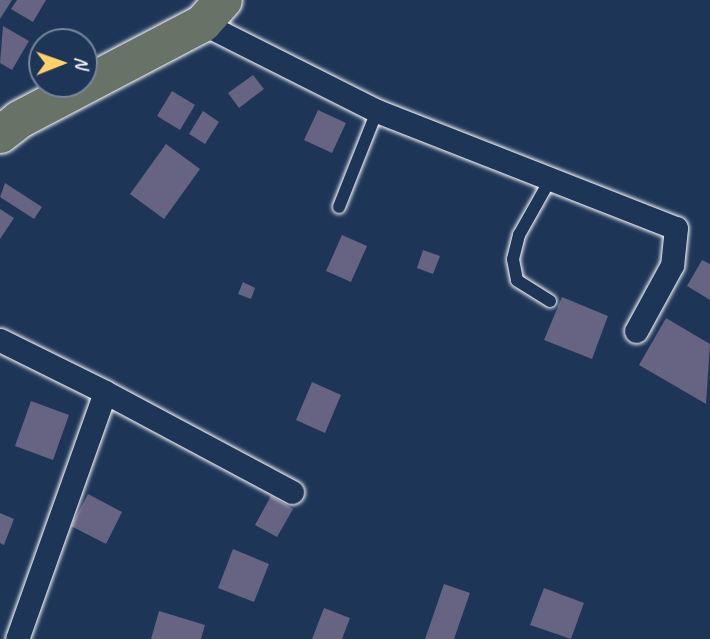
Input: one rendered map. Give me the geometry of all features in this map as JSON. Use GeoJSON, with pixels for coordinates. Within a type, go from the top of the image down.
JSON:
{"type":"FeatureCollection","features":[{"type":"Feature","properties":{"kind":"main road"},"geometry":{"type":"LineString","coordinates":[[6,122],[212,11]]}},
{"type":"Feature","properties":{"kind":"street"},"geometry":{"type":"LineString","coordinates":[[212,11],[377,111],[676,228],[672,265],[636,331]]}},
{"type":"Feature","properties":{"kind":"street"},"geometry":{"type":"LineString","coordinates":[[0,340],[105,391],[292,492]]}},
{"type":"Feature","properties":{"kind":"street"},"geometry":{"type":"LineString","coordinates":[[17,639],[105,391]]}},
{"type":"Feature","properties":{"kind":"lane"},"geometry":{"type":"LineString","coordinates":[[339,207],[377,111]]}},
{"type":"Feature","properties":{"kind":"lane"},"geometry":{"type":"LineString","coordinates":[[550,180],[519,235],[513,260],[517,280],[550,301]]}},
{"type":"Feature","properties":{"kind":"building"},"geometry":{"type":"Polygon","coordinates":[[[0,0],[12,0],[0,19],[0,0]]]}},
{"type":"Feature","properties":{"kind":"building"},"geometry":{"type":"Polygon","coordinates":[[[17,0],[46,0],[33,22],[11,9],[17,0]]]}},
{"type":"Feature","properties":{"kind":"building"},"geometry":{"type":"Polygon","coordinates":[[[3,26],[28,43],[12,70],[0,63],[3,26]]]}},
{"type":"Feature","properties":{"kind":"building"},"geometry":{"type":"Polygon","coordinates":[[[253,75],[264,89],[239,108],[228,93],[253,75]]]}},
{"type":"Feature","properties":{"kind":"building"},"geometry":{"type":"Polygon","coordinates":[[[172,91],[195,105],[180,130],[157,116],[172,91]]]}},
{"type":"Feature","properties":{"kind":"building"},"geometry":{"type":"Polygon","coordinates":[[[318,110],[346,123],[332,153],[304,140],[318,110]]]}},
{"type":"Feature","properties":{"kind":"building"},"geometry":{"type":"Polygon","coordinates":[[[203,111],[219,122],[205,144],[189,134],[203,111]]]}},
{"type":"Feature","properties":{"kind":"building"},"geometry":{"type":"Polygon","coordinates":[[[166,144],[200,169],[164,219],[130,194],[166,144]]]}},
{"type":"Feature","properties":{"kind":"building"},"geometry":{"type":"Polygon","coordinates":[[[5,183],[42,207],[34,219],[0,197],[5,183]]]}},
{"type":"Feature","properties":{"kind":"building"},"geometry":{"type":"Polygon","coordinates":[[[0,209],[14,218],[0,239],[0,209]]]}},
{"type":"Feature","properties":{"kind":"building"},"geometry":{"type":"Polygon","coordinates":[[[342,235],[367,246],[351,282],[326,271],[342,235]]]}},
{"type":"Feature","properties":{"kind":"building"},"geometry":{"type":"Polygon","coordinates":[[[423,250],[440,256],[433,274],[417,268],[423,250]]]}},
{"type":"Feature","properties":{"kind":"building"},"geometry":{"type":"Polygon","coordinates":[[[702,260],[710,264],[710,300],[687,286],[702,260]]]}},
{"type":"Feature","properties":{"kind":"building"},"geometry":{"type":"Polygon","coordinates":[[[243,282],[255,288],[251,299],[238,294],[243,282]]]}},
{"type":"Feature","properties":{"kind":"building"},"geometry":{"type":"Polygon","coordinates":[[[562,297],[608,316],[592,359],[544,340],[562,297]]]}},
{"type":"Feature","properties":{"kind":"building"},"geometry":{"type":"Polygon","coordinates":[[[666,318],[710,344],[706,404],[639,365],[666,318]]]}},
{"type":"Feature","properties":{"kind":"building"},"geometry":{"type":"Polygon","coordinates":[[[312,382],[341,395],[325,433],[296,420],[312,382]]]}},
{"type":"Feature","properties":{"kind":"building"},"geometry":{"type":"Polygon","coordinates":[[[31,401],[69,415],[53,460],[15,446],[31,401]]]}},
{"type":"Feature","properties":{"kind":"building"},"geometry":{"type":"Polygon","coordinates":[[[88,494],[122,512],[106,544],[71,526],[88,494]]]}},
{"type":"Feature","properties":{"kind":"building"},"geometry":{"type":"Polygon","coordinates":[[[271,496],[293,509],[277,537],[255,525],[271,496]]]}},
{"type":"Feature","properties":{"kind":"building"},"geometry":{"type":"Polygon","coordinates":[[[0,513],[14,519],[4,545],[0,543],[0,513]]]}},
{"type":"Feature","properties":{"kind":"building"},"geometry":{"type":"Polygon","coordinates":[[[233,549],[269,564],[254,602],[218,588],[233,549]]]}},
{"type":"Feature","properties":{"kind":"building"},"geometry":{"type":"Polygon","coordinates":[[[444,584],[470,593],[454,639],[425,639],[444,584]]]}},
{"type":"Feature","properties":{"kind":"building"},"geometry":{"type":"Polygon","coordinates":[[[544,588],[584,603],[571,639],[530,625],[544,588]]]}},
{"type":"Feature","properties":{"kind":"building"},"geometry":{"type":"Polygon","coordinates":[[[324,608],[350,618],[342,639],[312,639],[324,608]]]}},
{"type":"Feature","properties":{"kind":"building"},"geometry":{"type":"Polygon","coordinates":[[[159,611],[205,625],[201,639],[151,639],[159,611]]]}}]}
